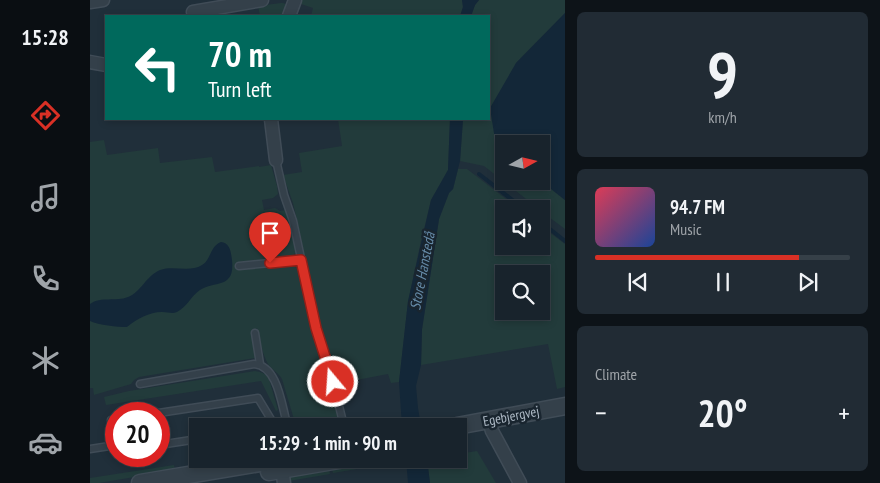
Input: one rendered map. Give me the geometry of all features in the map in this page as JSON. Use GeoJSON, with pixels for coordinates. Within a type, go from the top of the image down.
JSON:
{"type":"FeatureCollection","features":[{"type":"Feature","properties":{"kind":"street"},"geometry":{"type":"LineString","coordinates":[[90,2],[103,0]]}},
{"type":"Feature","properties":{"kind":"street"},"geometry":{"type":"LineString","coordinates":[[194,12],[262,0]]}},
{"type":"Feature","properties":{"kind":"street"},"geometry":{"type":"LineString","coordinates":[[289,15],[295,0]]}},
{"type":"Feature","properties":{"kind":"street"},"geometry":{"type":"LineString","coordinates":[[90,62],[105,65]]}},
{"type":"Feature","properties":{"kind":"street"},"geometry":{"type":"LineString","coordinates":[[270,120],[276,160]]}},
{"type":"Feature","properties":{"kind":"street","name":"Egebjergvej"},"geometry":{"type":"LineString","coordinates":[[467,435],[491,426],[565,406]]}},
{"type":"Feature","properties":{"kind":"street","name":"Egebjergvej"},"geometry":{"type":"LineString","coordinates":[[467,426],[491,426],[565,417]]}},
{"type":"Feature","properties":{"kind":"street"},"geometry":{"type":"LineString","coordinates":[[491,426],[520,483]]}},
{"type":"Feature","properties":{"kind":"street"},"geometry":{"type":"LineString","coordinates":[[140,483],[267,468]]}},
{"type":"Feature","properties":{"kind":"street"},"geometry":{"type":"LineString","coordinates":[[208,483],[273,468]]}},
{"type":"Feature","properties":{"kind":"lane"},"geometry":{"type":"LineString","coordinates":[[276,160],[284,195],[293,221],[316,328],[342,418]]}},
{"type":"Feature","properties":{"kind":"lane"},"geometry":{"type":"LineString","coordinates":[[239,266],[301,260]]}},
{"type":"Feature","properties":{"kind":"lane"},"geometry":{"type":"LineString","coordinates":[[255,333],[260,364]]}},
{"type":"Feature","properties":{"kind":"lane"},"geometry":{"type":"LineString","coordinates":[[140,384],[260,364],[274,378],[286,418]]}},
{"type":"Feature","properties":{"kind":"lane"},"geometry":{"type":"LineString","coordinates":[[170,411],[258,398],[271,418]]}},
{"type":"Feature","properties":{"kind":"lane"},"geometry":{"type":"LineString","coordinates":[[170,443],[189,440]]}},
{"type":"Feature","properties":{"kind":"lane"},"geometry":{"type":"LineString","coordinates":[[90,449],[105,447]]}},
{"type":"Feature","properties":{"kind":"green space"},"geometry":{"type":"Polygon","coordinates":[[[302,0],[462,0],[463,7],[460,15],[311,15],[313,8],[301,4],[302,0]]]}},
{"type":"Feature","properties":{"kind":"green space"},"geometry":{"type":"Polygon","coordinates":[[[479,0],[565,0],[565,13],[516,63],[499,135],[495,135],[495,175],[484,166],[460,161],[463,120],[490,120],[490,15],[471,15],[479,0]]]}},
{"type":"Feature","properties":{"kind":"green space"},"geometry":{"type":"Polygon","coordinates":[[[284,3],[286,4],[286,9],[284,15],[260,15],[258,6],[284,3]]]}},
{"type":"Feature","properties":{"kind":"green space"},"geometry":{"type":"Polygon","coordinates":[[[338,120],[450,120],[448,170],[431,200],[419,250],[408,302],[399,382],[391,383],[388,374],[341,383],[333,369],[319,326],[293,203],[283,175],[302,172],[299,153],[342,146],[338,120]]]}},
{"type":"Feature","properties":{"kind":"green space"},"geometry":{"type":"Polygon","coordinates":[[[104,140],[107,155],[158,148],[160,163],[212,157],[215,172],[271,165],[278,194],[273,198],[262,200],[264,210],[275,208],[280,211],[286,210],[296,252],[291,258],[247,261],[247,269],[292,265],[299,269],[313,330],[331,384],[339,418],[294,418],[282,379],[266,360],[257,328],[252,332],[255,358],[139,377],[131,384],[94,395],[93,388],[90,388],[90,142],[104,140]]]}},
{"type":"Feature","properties":{"kind":"green space"},"geometry":{"type":"Polygon","coordinates":[[[458,169],[467,169],[507,200],[495,200],[495,255],[550,255],[550,233],[565,244],[565,387],[557,389],[548,344],[421,365],[422,330],[439,219],[449,193],[453,189],[458,169]]]}},
{"type":"Feature","properties":{"kind":"green space"},"geometry":{"type":"Polygon","coordinates":[[[550,188],[565,200],[565,229],[550,218],[550,200],[527,200],[515,190],[550,190],[550,188]]]}},
{"type":"Feature","properties":{"kind":"green space"},"geometry":{"type":"Polygon","coordinates":[[[255,371],[261,372],[268,377],[278,410],[276,411],[261,381],[125,402],[105,402],[104,397],[129,391],[255,371]]]}},
{"type":"Feature","properties":{"kind":"green space"},"geometry":{"type":"Polygon","coordinates":[[[477,451],[496,483],[430,483],[428,468],[467,468],[467,453],[477,451]]]}},
{"type":"Feature","properties":{"kind":"green space"},"geometry":{"type":"Polygon","coordinates":[[[174,465],[175,470],[90,483],[90,478],[174,465]]]}},
{"type":"Feature","properties":{"kind":"green space"},"geometry":{"type":"Polygon","coordinates":[[[337,468],[362,468],[333,473],[332,469],[337,468]]]}},
{"type":"Feature","properties":{"kind":"green space"},"geometry":{"type":"Polygon","coordinates":[[[329,469],[330,474],[289,481],[291,476],[329,469]]]}},
{"type":"Feature","properties":{"kind":"water"},"geometry":{"type":"Polygon","coordinates":[[[462,0],[479,0],[471,15],[460,15],[463,7],[462,0]]]}},
{"type":"Feature","properties":{"kind":"water"},"geometry":{"type":"Polygon","coordinates":[[[565,13],[565,200],[550,188],[550,135],[495,135],[495,140],[490,108],[516,63],[565,13]]]}},
{"type":"Feature","properties":{"kind":"water","name":"Store Hanstedå"},"geometry":{"type":"Polygon","coordinates":[[[450,120],[463,120],[460,161],[453,189],[449,193],[439,219],[422,329],[421,365],[416,386],[420,418],[401,418],[399,382],[408,301],[431,200],[448,170],[450,120]]]}},
{"type":"Feature","properties":{"kind":"water"},"geometry":{"type":"Polygon","coordinates":[[[221,242],[228,246],[230,251],[232,260],[231,276],[223,282],[200,290],[177,312],[152,313],[127,327],[108,326],[90,321],[90,304],[99,300],[119,299],[133,295],[151,276],[160,270],[171,268],[187,269],[202,265],[217,244],[221,242]]]}},
{"type":"Feature","properties":{"kind":"water"},"geometry":{"type":"Polygon","coordinates":[[[407,468],[428,468],[430,483],[408,483],[407,468]]]}},
{"type":"Feature","properties":{"kind":"waterway"},"geometry":{"type":"LineString","coordinates":[[479,174],[512,200]]}},
{"type":"Feature","properties":{"kind":"waterway"},"geometry":{"type":"LineString","coordinates":[[550,229],[565,241]]}},
{"type":"Feature","properties":{"kind":"route"},"geometry":{"type":"LineString","coordinates":[[270,263],[301,260],[316,328],[333,382]]}}]}
